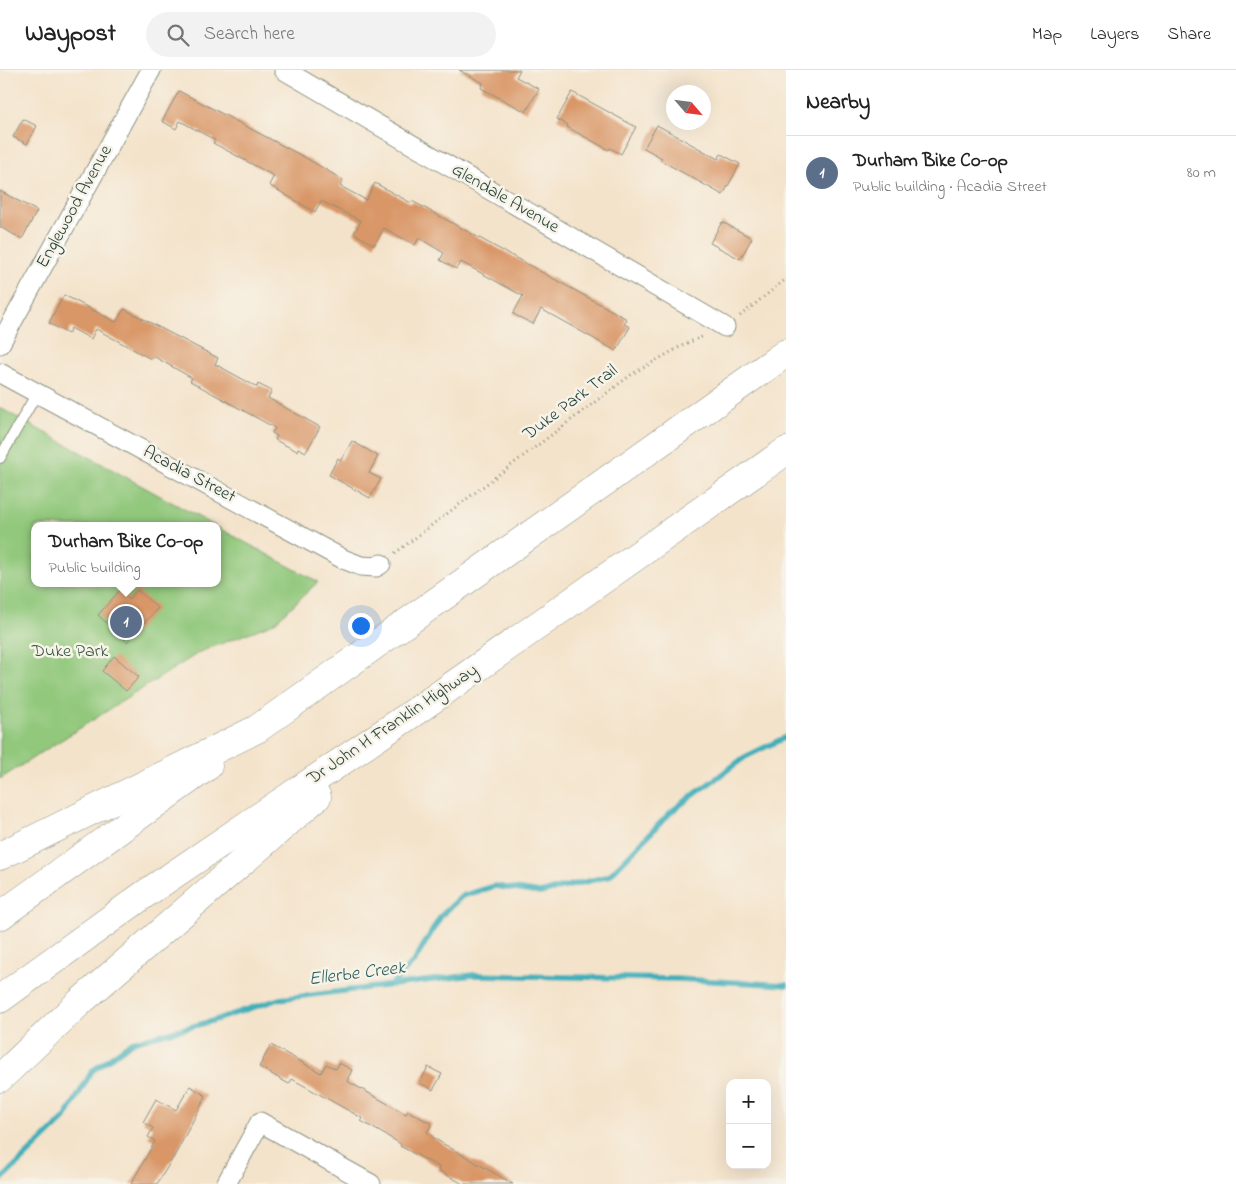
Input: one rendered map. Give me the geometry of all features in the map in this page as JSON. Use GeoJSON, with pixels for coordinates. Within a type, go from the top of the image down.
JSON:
{"type":"FeatureCollection","features":[{"type":"Feature","properties":{"kind":"highway"},"geometry":{"type":"LineString","coordinates":[[0,916],[165,799],[257,729],[786,353]]}},
{"type":"Feature","properties":{"kind":"highway","name":"Dr John H Franklin Highway"},"geometry":{"type":"LineString","coordinates":[[0,999],[145,894],[419,709],[786,451]]}},
{"type":"Feature","properties":{"kind":"highway"},"geometry":{"type":"LineString","coordinates":[[0,1078],[80,1002],[419,709]]}},
{"type":"Feature","properties":{"kind":"highway"},"geometry":{"type":"LineString","coordinates":[[0,856],[257,729]]}},
{"type":"Feature","properties":{"kind":"street","name":"Englewood Avenue"},"geometry":{"type":"LineString","coordinates":[[0,344],[151,70]]}},
{"type":"Feature","properties":{"kind":"street","name":"Glendale Avenue"},"geometry":{"type":"LineString","coordinates":[[284,70],[725,327]]}},
{"type":"Feature","properties":{"kind":"street","name":"Acadia Street"},"geometry":{"type":"LineString","coordinates":[[0,373],[343,559],[361,566],[376,567],[381,564]]}},
{"type":"Feature","properties":{"kind":"street"},"geometry":{"type":"LineString","coordinates":[[226,1184],[260,1122],[371,1184]]}},
{"type":"Feature","properties":{"kind":"lane"},"geometry":{"type":"LineString","coordinates":[[0,458],[37,393]]}},
{"type":"Feature","properties":{"kind":"path","name":"Duke Park Trail"},"geometry":{"type":"LineString","coordinates":[[381,564],[632,374],[685,344],[725,327],[786,278]]}},
{"type":"Feature","properties":{"kind":"green space","name":"Duke Park"},"geometry":{"type":"Polygon","coordinates":[[[0,408],[208,522],[31,522],[31,587],[221,587],[221,529],[318,582],[274,623],[200,652],[0,779],[0,408]]]}},
{"type":"Feature","properties":{"kind":"building"},"geometry":{"type":"Polygon","coordinates":[[[459,70],[520,70],[516,77],[539,89],[526,112],[481,88],[483,83],[459,70]]]}},
{"type":"Feature","properties":{"kind":"building"},"geometry":{"type":"Polygon","coordinates":[[[179,91],[306,158],[343,180],[340,186],[366,200],[375,183],[411,203],[412,201],[627,319],[624,324],[630,327],[616,351],[541,309],[533,324],[513,314],[523,296],[461,262],[456,269],[440,260],[444,253],[419,238],[415,245],[384,228],[374,245],[354,233],[361,221],[321,201],[315,212],[269,185],[274,176],[213,143],[215,140],[180,121],[176,129],[162,121],[179,91]]]}},
{"type":"Feature","properties":{"kind":"building"},"geometry":{"type":"Polygon","coordinates":[[[572,92],[636,127],[621,154],[610,148],[609,150],[567,127],[568,125],[557,119],[572,92]]]}},
{"type":"Feature","properties":{"kind":"building"},"geometry":{"type":"Polygon","coordinates":[[[23,119],[37,126],[27,144],[13,137],[23,119]]]}},
{"type":"Feature","properties":{"kind":"building"},"geometry":{"type":"Polygon","coordinates":[[[657,125],[718,159],[721,154],[740,164],[723,195],[660,160],[662,158],[644,148],[657,125]]]}},
{"type":"Feature","properties":{"kind":"building"},"geometry":{"type":"Polygon","coordinates":[[[0,191],[37,211],[22,239],[0,227],[0,191]]]}},
{"type":"Feature","properties":{"kind":"building"},"geometry":{"type":"Polygon","coordinates":[[[722,222],[752,238],[740,259],[710,243],[722,222]]]}},
{"type":"Feature","properties":{"kind":"building"},"geometry":{"type":"Polygon","coordinates":[[[64,295],[116,322],[124,309],[218,358],[215,364],[257,387],[258,384],[272,391],[268,398],[320,427],[306,452],[298,448],[297,451],[275,440],[277,436],[272,433],[275,428],[190,381],[192,378],[153,356],[151,359],[96,329],[91,339],[71,328],[68,334],[49,323],[64,295]]]}},
{"type":"Feature","properties":{"kind":"building"},"geometry":{"type":"Polygon","coordinates":[[[352,441],[378,456],[369,473],[381,479],[370,498],[329,475],[338,458],[341,460],[352,441]]]}},
{"type":"Feature","properties":{"kind":"building"},"geometry":{"type":"Polygon","coordinates":[[[120,590],[129,599],[137,590],[158,608],[127,642],[98,615],[120,590]]]}},
{"type":"Feature","properties":{"kind":"building"},"geometry":{"type":"Polygon","coordinates":[[[114,656],[139,677],[126,691],[102,671],[114,656]]]}},
{"type":"Feature","properties":{"kind":"building"},"geometry":{"type":"Polygon","coordinates":[[[271,1045],[321,1073],[326,1064],[336,1069],[339,1063],[352,1070],[347,1081],[406,1114],[408,1111],[432,1124],[427,1132],[435,1139],[513,1184],[463,1184],[438,1170],[439,1167],[400,1146],[401,1144],[361,1121],[362,1118],[292,1079],[289,1084],[259,1067],[271,1045]]]}},
{"type":"Feature","properties":{"kind":"building"},"geometry":{"type":"Polygon","coordinates":[[[428,1067],[442,1074],[433,1090],[420,1083],[428,1067]]]}},
{"type":"Feature","properties":{"kind":"building"},"geometry":{"type":"Polygon","coordinates":[[[190,1086],[206,1096],[176,1153],[157,1184],[131,1184],[155,1141],[148,1137],[153,1128],[143,1122],[156,1099],[176,1110],[190,1086]]]}},
{"type":"Feature","properties":{"kind":"waterway"},"geometry":{"type":"LineString","coordinates":[[393,983],[415,960],[441,916],[462,896],[495,886],[540,893],[609,876],[672,811],[745,757],[786,737]]}},
{"type":"Feature","properties":{"kind":"waterway","name":"Ellerbe Creek"},"geometry":{"type":"LineString","coordinates":[[0,1181],[65,1118],[92,1071],[132,1042],[209,1022],[279,999],[473,975],[676,979],[786,985]]}},
{"type":"Feature","properties":{"kind":"place","name":"Durham Bike Co-op"},"geometry":{"type":"Point","coordinates":[126,622]}}]}
